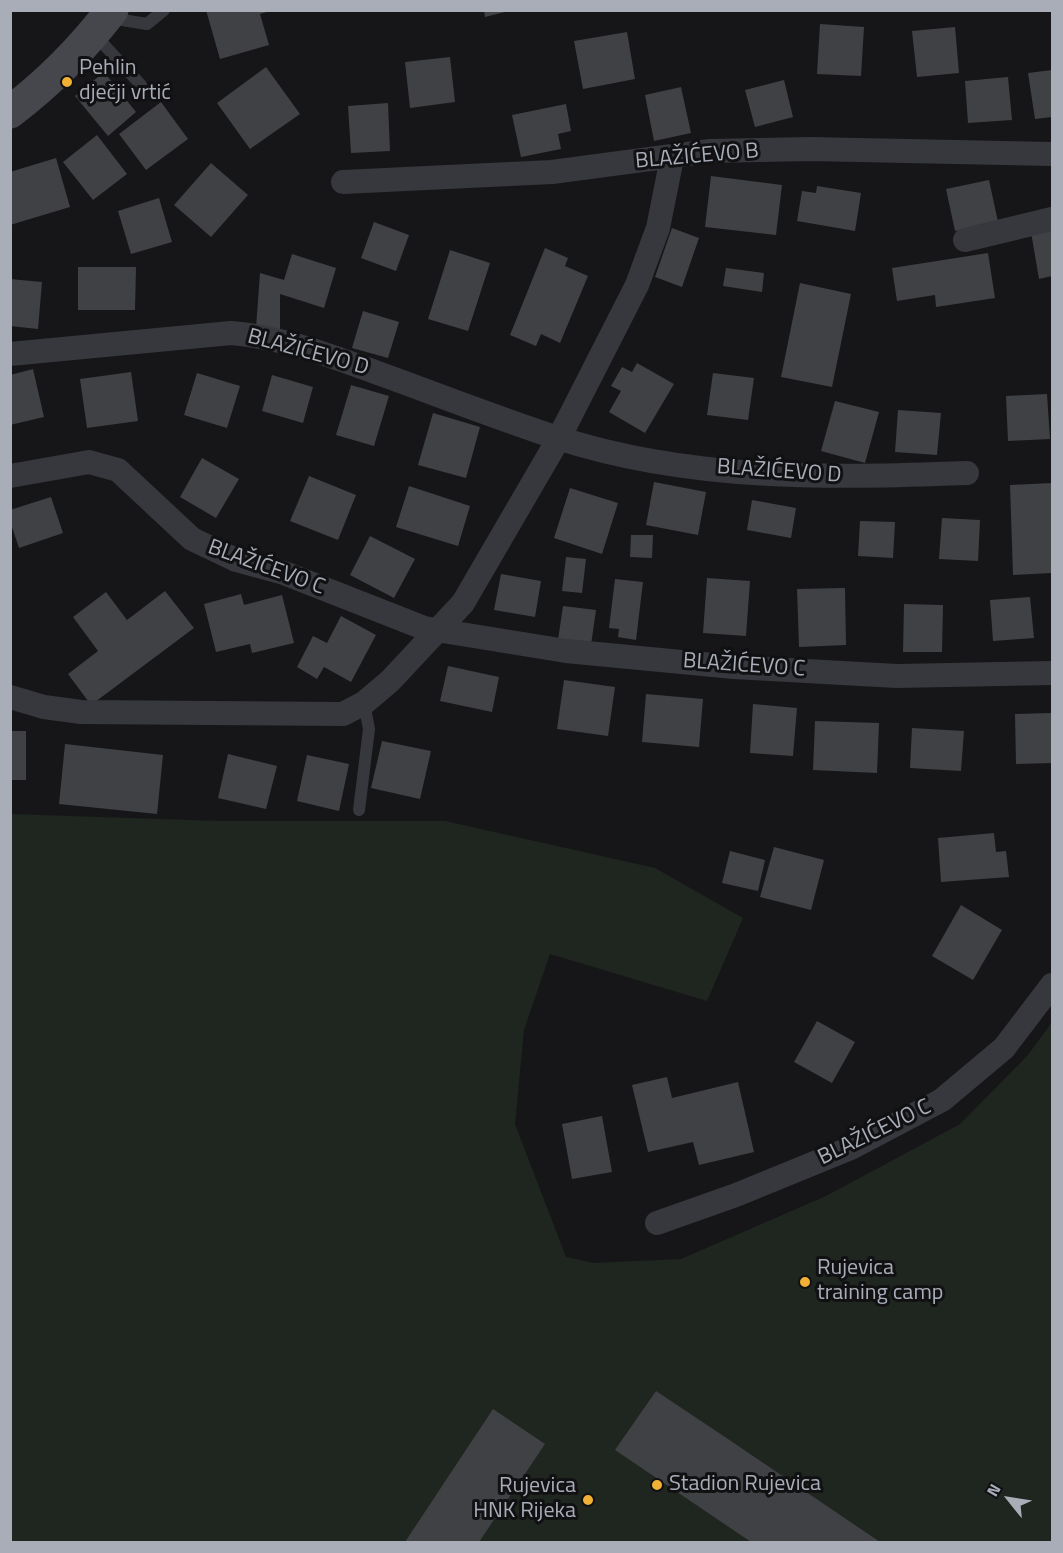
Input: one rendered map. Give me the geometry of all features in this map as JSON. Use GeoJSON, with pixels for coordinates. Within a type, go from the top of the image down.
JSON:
{"type":"FeatureCollection","features":[{"type":"Feature","properties":{"kind":"street"},"geometry":{"type":"LineString","coordinates":[[10,112],[52,79],[104,21]]}},
{"type":"Feature","properties":{"kind":"street","name":"BLAŽIĆEVO B"},"geometry":{"type":"LineString","coordinates":[[342,182],[552,172],[672,158],[710,151],[810,149],[1053,154]]}},
{"type":"Feature","properties":{"kind":"street"},"geometry":{"type":"LineString","coordinates":[[10,698],[44,707],[81,712],[343,714],[364,703],[390,681],[463,603],[558,438],[637,285],[658,228],[672,158]]}},
{"type":"Feature","properties":{"kind":"street"},"geometry":{"type":"LineString","coordinates":[[965,240],[1053,219]]}},
{"type":"Feature","properties":{"kind":"street","name":"BLAŽIĆEVO D"},"geometry":{"type":"LineString","coordinates":[[10,354],[231,333],[261,335],[325,353],[558,438],[627,457],[755,474],[833,478],[967,473]]}},
{"type":"Feature","properties":{"kind":"street","name":"BLAŽIĆEVO C"},"geometry":{"type":"LineString","coordinates":[[10,476],[89,462],[118,470],[192,539],[236,560],[284,573],[424,628],[566,651],[734,667],[897,676],[1053,673]]}},
{"type":"Feature","properties":{"kind":"street","name":"BLAŽIĆEVO C"},"geometry":{"type":"LineString","coordinates":[[657,1223],[736,1195],[851,1148],[942,1100],[1004,1048],[1053,985]]}},
{"type":"Feature","properties":{"kind":"lane"},"geometry":{"type":"LineString","coordinates":[[104,21],[147,24],[164,10]]}},
{"type":"Feature","properties":{"kind":"lane"},"geometry":{"type":"LineString","coordinates":[[104,21],[141,85]]}},
{"type":"Feature","properties":{"kind":"lane"},"geometry":{"type":"LineString","coordinates":[[359,810],[369,729],[364,703]]}},
{"type":"Feature","properties":{"kind":"shaded area"},"geometry":{"type":"Polygon","coordinates":[[[10,814],[220,821],[445,821],[655,868],[743,918],[707,1001],[550,954],[524,1030],[515,1124],[566,1257],[594,1263],[681,1259],[826,1196],[960,1124],[1028,1055],[1052,1022],[1052,1542],[11,1542],[10,814]]]}},
{"type":"Feature","properties":{"kind":"building"},"geometry":{"type":"Polygon","coordinates":[[[206,10],[273,10],[260,14],[269,45],[220,59],[206,10]]]}},
{"type":"Feature","properties":{"kind":"building"},"geometry":{"type":"Polygon","coordinates":[[[484,10],[509,10],[509,11],[485,17],[484,10]]]}},
{"type":"Feature","properties":{"kind":"building"},"geometry":{"type":"Polygon","coordinates":[[[820,24],[864,27],[861,76],[817,74],[820,24]]]}},
{"type":"Feature","properties":{"kind":"building"},"geometry":{"type":"Polygon","coordinates":[[[955,27],[959,73],[917,77],[912,31],[955,27]]]}},
{"type":"Feature","properties":{"kind":"building"},"geometry":{"type":"Polygon","coordinates":[[[627,32],[635,79],[583,89],[574,41],[627,32]]]}},
{"type":"Feature","properties":{"kind":"building"},"geometry":{"type":"Polygon","coordinates":[[[450,57],[455,102],[410,108],[405,62],[450,57]]]}},
{"type":"Feature","properties":{"kind":"building"},"geometry":{"type":"Polygon","coordinates":[[[266,67],[300,114],[250,149],[217,103],[266,67]]]}},
{"type":"Feature","properties":{"kind":"building"},"geometry":{"type":"Polygon","coordinates":[[[1052,70],[1052,117],[1035,119],[1028,73],[1052,70]]]}},
{"type":"Feature","properties":{"kind":"building"},"geometry":{"type":"Polygon","coordinates":[[[104,72],[136,112],[108,136],[75,96],[104,72]]]}},
{"type":"Feature","properties":{"kind":"building"},"geometry":{"type":"Polygon","coordinates":[[[1008,77],[1012,120],[968,123],[965,81],[1008,77]]]}},
{"type":"Feature","properties":{"kind":"building"},"geometry":{"type":"Polygon","coordinates":[[[784,80],[793,117],[755,127],[745,90],[784,80]]]}},
{"type":"Feature","properties":{"kind":"building"},"geometry":{"type":"Polygon","coordinates":[[[681,87],[691,133],[654,141],[645,95],[681,87]]]}},
{"type":"Feature","properties":{"kind":"building"},"geometry":{"type":"Polygon","coordinates":[[[161,102],[188,139],[146,170],[119,134],[161,102]]]}},
{"type":"Feature","properties":{"kind":"building"},"geometry":{"type":"Polygon","coordinates":[[[388,103],[390,151],[351,153],[348,106],[388,103]]]}},
{"type":"Feature","properties":{"kind":"building"},"geometry":{"type":"Polygon","coordinates":[[[566,104],[571,131],[558,134],[561,149],[521,157],[512,115],[566,104]]]}},
{"type":"Feature","properties":{"kind":"building"},"geometry":{"type":"Polygon","coordinates":[[[97,135],[127,174],[93,200],[63,162],[97,135]]]}},
{"type":"Feature","properties":{"kind":"building"},"geometry":{"type":"Polygon","coordinates":[[[56,158],[70,207],[10,225],[10,172],[56,158]]]}},
{"type":"Feature","properties":{"kind":"building"},"geometry":{"type":"Polygon","coordinates":[[[211,163],[248,195],[211,237],[174,205],[211,163]]]}},
{"type":"Feature","properties":{"kind":"building"},"geometry":{"type":"Polygon","coordinates":[[[711,176],[782,185],[776,235],[705,227],[711,176]]]}},
{"type":"Feature","properties":{"kind":"building"},"geometry":{"type":"Polygon","coordinates":[[[989,180],[998,222],[955,231],[946,189],[989,180]]]}},
{"type":"Feature","properties":{"kind":"building"},"geometry":{"type":"Polygon","coordinates":[[[817,186],[861,193],[855,231],[797,221],[802,191],[816,193],[817,186]]]}},
{"type":"Feature","properties":{"kind":"building"},"geometry":{"type":"Polygon","coordinates":[[[159,198],[172,242],[131,254],[118,211],[159,198]]]}},
{"type":"Feature","properties":{"kind":"building"},"geometry":{"type":"Polygon","coordinates":[[[374,222],[409,235],[396,271],[361,258],[374,222]]]}},
{"type":"Feature","properties":{"kind":"building"},"geometry":{"type":"Polygon","coordinates":[[[672,228],[699,238],[682,287],[655,277],[672,228]]]}},
{"type":"Feature","properties":{"kind":"building"},"geometry":{"type":"Polygon","coordinates":[[[1052,228],[1052,276],[1039,279],[1031,232],[1052,228]]]}},
{"type":"Feature","properties":{"kind":"building"},"geometry":{"type":"Polygon","coordinates":[[[545,248],[568,258],[565,266],[588,276],[560,343],[541,334],[536,346],[510,335],[545,248]]]}},
{"type":"Feature","properties":{"kind":"building"},"geometry":{"type":"Polygon","coordinates":[[[450,250],[490,263],[468,331],[428,319],[450,250]]]}},
{"type":"Feature","properties":{"kind":"building"},"geometry":{"type":"Polygon","coordinates":[[[988,253],[995,298],[936,307],[935,295],[897,301],[892,268],[988,253]]]}},
{"type":"Feature","properties":{"kind":"building"},"geometry":{"type":"Polygon","coordinates":[[[292,254],[336,268],[324,308],[280,294],[280,330],[256,328],[260,273],[284,280],[292,254]]]}},
{"type":"Feature","properties":{"kind":"building"},"geometry":{"type":"Polygon","coordinates":[[[78,267],[136,267],[135,310],[78,310],[78,267]]]}},
{"type":"Feature","properties":{"kind":"building"},"geometry":{"type":"Polygon","coordinates":[[[726,268],[764,273],[762,292],[723,286],[726,268]]]}},
{"type":"Feature","properties":{"kind":"building"},"geometry":{"type":"Polygon","coordinates":[[[10,279],[42,282],[38,329],[10,326],[10,279]]]}},
{"type":"Feature","properties":{"kind":"building"},"geometry":{"type":"Polygon","coordinates":[[[800,283],[851,294],[832,387],[781,377],[800,283]]]}},
{"type":"Feature","properties":{"kind":"building"},"geometry":{"type":"Polygon","coordinates":[[[363,311],[399,322],[388,358],[352,348],[363,311]]]}},
{"type":"Feature","properties":{"kind":"building"},"geometry":{"type":"Polygon","coordinates":[[[637,363],[674,384],[645,433],[609,412],[621,391],[611,386],[622,367],[632,372],[637,363]]]}},
{"type":"Feature","properties":{"kind":"building"},"geometry":{"type":"Polygon","coordinates":[[[33,369],[44,417],[10,425],[10,375],[33,369]]]}},
{"type":"Feature","properties":{"kind":"building"},"geometry":{"type":"Polygon","coordinates":[[[131,372],[138,421],[87,428],[80,379],[131,372]]]}},
{"type":"Feature","properties":{"kind":"building"},"geometry":{"type":"Polygon","coordinates":[[[197,373],[240,386],[227,428],[184,415],[197,373]]]}},
{"type":"Feature","properties":{"kind":"building"},"geometry":{"type":"Polygon","coordinates":[[[713,373],[754,378],[748,420],[707,415],[713,373]]]}},
{"type":"Feature","properties":{"kind":"building"},"geometry":{"type":"Polygon","coordinates":[[[272,375],[313,387],[303,423],[262,411],[272,375]]]}},
{"type":"Feature","properties":{"kind":"building"},"geometry":{"type":"Polygon","coordinates":[[[351,385],[389,396],[374,446],[336,435],[351,385]]]}},
{"type":"Feature","properties":{"kind":"building"},"geometry":{"type":"Polygon","coordinates":[[[1047,394],[1050,439],[1008,441],[1006,396],[1047,394]]]}},
{"type":"Feature","properties":{"kind":"building"},"geometry":{"type":"Polygon","coordinates":[[[835,401],[879,412],[865,463],[821,451],[835,401]]]}},
{"type":"Feature","properties":{"kind":"building"},"geometry":{"type":"Polygon","coordinates":[[[898,410],[941,413],[937,455],[895,452],[898,410]]]}},
{"type":"Feature","properties":{"kind":"building"},"geometry":{"type":"Polygon","coordinates":[[[433,413],[480,427],[466,478],[418,465],[433,413]]]}},
{"type":"Feature","properties":{"kind":"building"},"geometry":{"type":"Polygon","coordinates":[[[202,458],[239,479],[216,518],[180,497],[202,458]]]}},
{"type":"Feature","properties":{"kind":"building"},"geometry":{"type":"Polygon","coordinates":[[[309,476],[356,495],[338,540],[290,521],[309,476]]]}},
{"type":"Feature","properties":{"kind":"building"},"geometry":{"type":"Polygon","coordinates":[[[654,482],[706,492],[698,535],[646,525],[654,482]]]}},
{"type":"Feature","properties":{"kind":"building"},"geometry":{"type":"Polygon","coordinates":[[[1052,483],[1052,573],[1013,575],[1010,485],[1052,483]]]}},
{"type":"Feature","properties":{"kind":"building"},"geometry":{"type":"Polygon","coordinates":[[[409,486],[470,506],[458,546],[396,527],[409,486]]]}},
{"type":"Feature","properties":{"kind":"building"},"geometry":{"type":"Polygon","coordinates":[[[570,488],[618,503],[602,554],[554,538],[570,488]]]}},
{"type":"Feature","properties":{"kind":"building"},"geometry":{"type":"Polygon","coordinates":[[[51,497],[63,533],[19,548],[10,521],[10,510],[51,497]]]}},
{"type":"Feature","properties":{"kind":"building"},"geometry":{"type":"Polygon","coordinates":[[[752,500],[796,508],[791,538],[747,530],[752,500]]]}},
{"type":"Feature","properties":{"kind":"building"},"geometry":{"type":"Polygon","coordinates":[[[942,518],[980,520],[978,561],[939,559],[942,518]]]}},
{"type":"Feature","properties":{"kind":"building"},"geometry":{"type":"Polygon","coordinates":[[[860,521],[895,522],[893,558],[858,556],[860,521]]]}},
{"type":"Feature","properties":{"kind":"building"},"geometry":{"type":"Polygon","coordinates":[[[631,535],[653,535],[652,558],[630,557],[631,535]]]}},
{"type":"Feature","properties":{"kind":"building"},"geometry":{"type":"Polygon","coordinates":[[[370,536],[415,559],[394,598],[350,575],[370,536]]]}},
{"type":"Feature","properties":{"kind":"building"},"geometry":{"type":"Polygon","coordinates":[[[566,557],[586,559],[582,593],[562,591],[566,557]]]}},
{"type":"Feature","properties":{"kind":"building"},"geometry":{"type":"Polygon","coordinates":[[[501,574],[541,581],[535,617],[494,610],[501,574]]]}},
{"type":"Feature","properties":{"kind":"building"},"geometry":{"type":"Polygon","coordinates":[[[707,578],[750,581],[746,636],[703,633],[707,578]]]}},
{"type":"Feature","properties":{"kind":"building"},"geometry":{"type":"Polygon","coordinates":[[[615,579],[643,582],[636,640],[618,637],[619,629],[609,628],[615,579]]]}},
{"type":"Feature","properties":{"kind":"building"},"geometry":{"type":"Polygon","coordinates":[[[845,588],[846,645],[799,647],[797,589],[845,588]]]}},
{"type":"Feature","properties":{"kind":"building"},"geometry":{"type":"Polygon","coordinates":[[[165,591],[194,628],[91,705],[68,674],[98,651],[73,617],[106,592],[127,620],[165,591]]]}},
{"type":"Feature","properties":{"kind":"building"},"geometry":{"type":"Polygon","coordinates":[[[241,594],[244,605],[282,595],[294,643],[252,653],[250,644],[216,652],[204,604],[241,594]]]}},
{"type":"Feature","properties":{"kind":"building"},"geometry":{"type":"Polygon","coordinates":[[[1030,597],[1034,638],[993,641],[990,600],[1030,597]]]}},
{"type":"Feature","properties":{"kind":"building"},"geometry":{"type":"Polygon","coordinates":[[[904,604],[943,605],[942,652],[903,652],[904,604]]]}},
{"type":"Feature","properties":{"kind":"building"},"geometry":{"type":"Polygon","coordinates":[[[563,606],[596,610],[591,645],[558,640],[563,606]]]}},
{"type":"Feature","properties":{"kind":"building"},"geometry":{"type":"Polygon","coordinates":[[[341,616],[376,635],[351,682],[324,667],[317,679],[297,667],[313,636],[327,643],[341,616]]]}},
{"type":"Feature","properties":{"kind":"building"},"geometry":{"type":"Polygon","coordinates":[[[448,666],[499,677],[492,712],[440,701],[448,666]]]}},
{"type":"Feature","properties":{"kind":"building"},"geometry":{"type":"Polygon","coordinates":[[[564,680],[615,687],[608,736],[557,729],[564,680]]]}},
{"type":"Feature","properties":{"kind":"building"},"geometry":{"type":"Polygon","coordinates":[[[646,694],[703,699],[699,747],[642,742],[646,694]]]}},
{"type":"Feature","properties":{"kind":"building"},"geometry":{"type":"Polygon","coordinates":[[[753,704],[797,708],[793,756],[750,753],[753,704]]]}},
{"type":"Feature","properties":{"kind":"building"},"geometry":{"type":"Polygon","coordinates":[[[1052,713],[1052,763],[1016,764],[1015,714],[1052,713]]]}},
{"type":"Feature","properties":{"kind":"building"},"geometry":{"type":"Polygon","coordinates":[[[815,721],[879,723],[877,773],[813,770],[815,721]]]}},
{"type":"Feature","properties":{"kind":"building"},"geometry":{"type":"Polygon","coordinates":[[[912,728],[964,731],[961,771],[910,768],[912,728]]]}},
{"type":"Feature","properties":{"kind":"building"},"geometry":{"type":"Polygon","coordinates":[[[10,731],[26,731],[26,780],[10,780],[10,731]]]}},
{"type":"Feature","properties":{"kind":"building"},"geometry":{"type":"Polygon","coordinates":[[[382,741],[431,751],[420,799],[371,788],[382,741]]]}},
{"type":"Feature","properties":{"kind":"building"},"geometry":{"type":"Polygon","coordinates":[[[65,744],[163,755],[157,814],[59,804],[65,744]]]}},
{"type":"Feature","properties":{"kind":"building"},"geometry":{"type":"Polygon","coordinates":[[[228,754],[277,766],[266,809],[218,798],[228,754]]]}},
{"type":"Feature","properties":{"kind":"building"},"geometry":{"type":"Polygon","coordinates":[[[307,755],[349,764],[339,811],[297,801],[307,755]]]}},
{"type":"Feature","properties":{"kind":"building"},"geometry":{"type":"Polygon","coordinates":[[[994,833],[996,852],[1006,851],[1009,877],[941,882],[938,838],[994,833]]]}},
{"type":"Feature","properties":{"kind":"building"},"geometry":{"type":"Polygon","coordinates":[[[774,847],[824,860],[811,910],[760,897],[774,847]]]}},
{"type":"Feature","properties":{"kind":"building"},"geometry":{"type":"Polygon","coordinates":[[[730,851],[765,860],[758,891],[722,883],[730,851]]]}},
{"type":"Feature","properties":{"kind":"building"},"geometry":{"type":"Polygon","coordinates":[[[961,905],[1002,930],[973,980],[932,956],[961,905]]]}},
{"type":"Feature","properties":{"kind":"building"},"geometry":{"type":"Polygon","coordinates":[[[817,1021],[855,1042],[832,1083],[794,1062],[817,1021]]]}},
{"type":"Feature","properties":{"kind":"building"},"geometry":{"type":"Polygon","coordinates":[[[667,1077],[672,1098],[738,1082],[754,1152],[699,1165],[693,1142],[648,1152],[632,1085],[667,1077]]]}},
{"type":"Feature","properties":{"kind":"building"},"geometry":{"type":"Polygon","coordinates":[[[602,1116],[612,1172],[572,1179],[562,1124],[602,1116]]]}},
{"type":"Feature","properties":{"kind":"building"},"geometry":{"type":"Polygon","coordinates":[[[656,1391],[880,1542],[751,1542],[615,1450],[656,1391]]]}},
{"type":"Feature","properties":{"kind":"building"},"geometry":{"type":"Polygon","coordinates":[[[493,1409],[545,1444],[479,1542],[405,1542],[493,1409]]]}},
{"type":"Feature","properties":{"kind":"place","name":"Pehlin dječji vrtić"},"geometry":{"type":"Point","coordinates":[67,82]}},
{"type":"Feature","properties":{"kind":"place","name":"Rujevica training camp"},"geometry":{"type":"Point","coordinates":[805,1282]}},
{"type":"Feature","properties":{"kind":"place","name":"Stadion Rujevica"},"geometry":{"type":"Point","coordinates":[657,1485]}},
{"type":"Feature","properties":{"kind":"place","name":"Rujevica HNK Rijeka"},"geometry":{"type":"Point","coordinates":[588,1500]}}]}
